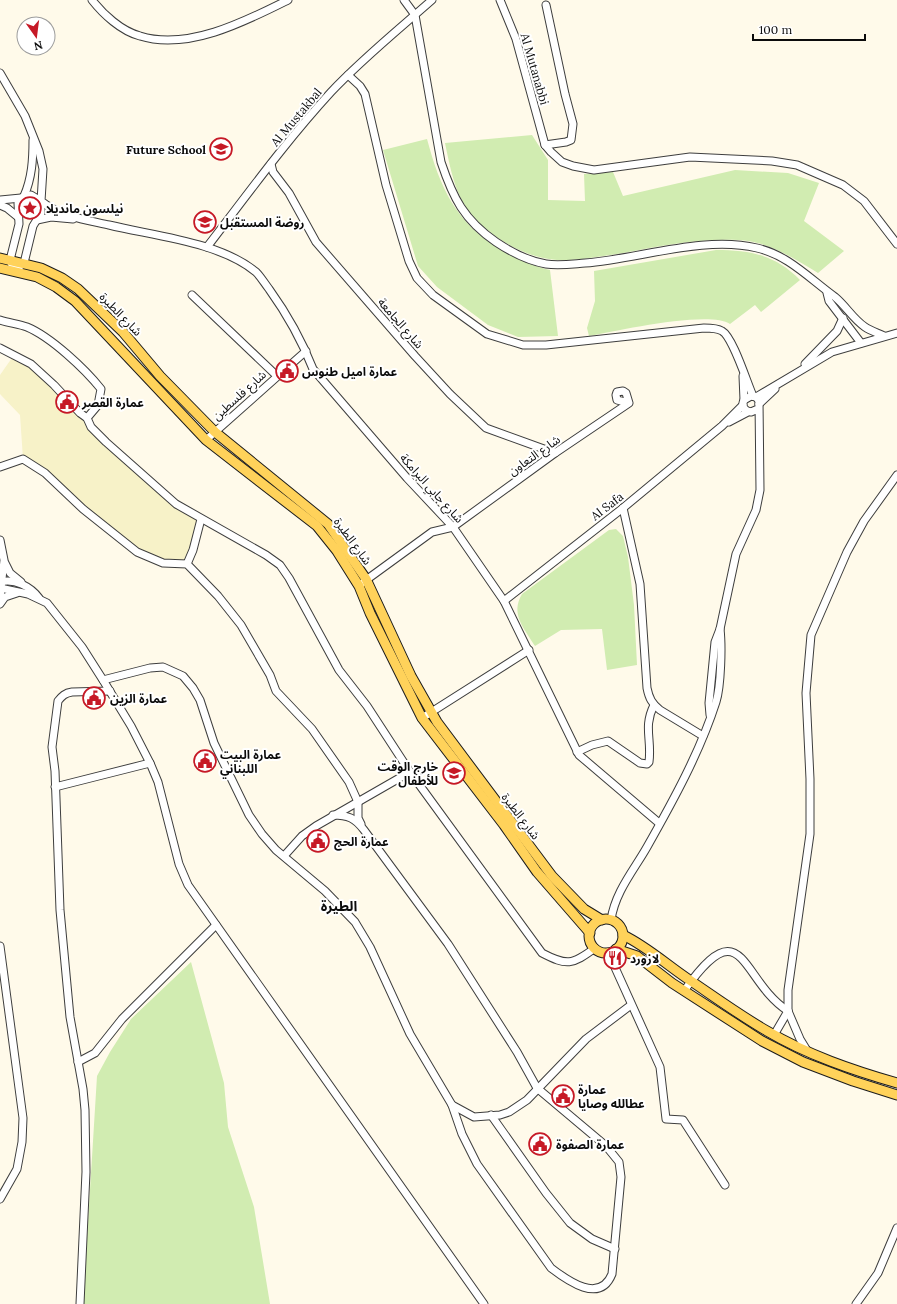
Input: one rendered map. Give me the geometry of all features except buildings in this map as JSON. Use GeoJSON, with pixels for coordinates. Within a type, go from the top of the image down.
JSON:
{"type":"FeatureCollection","features":[{"type":"Feature","properties":{"kind":"main road","name":"شارع الطيرة"},"geometry":{"type":"LineString","coordinates":[[0,258],[41,268],[62,278],[78,289],[123,332],[160,376],[216,432],[328,524],[363,582],[411,676],[431,712],[442,728],[552,876],[584,909],[606,920]]}},
{"type":"Feature","properties":{"kind":"main road","name":"شارع الطيرة"},"geometry":{"type":"LineString","coordinates":[[0,268],[37,277],[56,287],[84,309],[142,375],[206,440],[317,526],[363,582],[370,614],[422,718],[504,825],[537,872],[590,933]]}},
{"type":"Feature","properties":{"kind":"main road"},"geometry":{"type":"LineString","coordinates":[[612,951],[621,944],[623,935],[620,926],[606,920],[592,927],[590,940],[595,948],[604,952],[612,951],[637,956],[684,991],[762,1041],[803,1062],[853,1082],[897,1095]]}},
{"type":"Feature","properties":{"kind":"main road"},"geometry":{"type":"LineString","coordinates":[[623,935],[643,946],[691,981],[774,1035],[808,1052],[856,1071],[897,1083]]}},
{"type":"Feature","properties":{"kind":"street"},"geometry":{"type":"LineString","coordinates":[[92,0],[106,16],[139,36],[154,39],[174,39],[218,31],[288,0]]}},
{"type":"Feature","properties":{"kind":"street"},"geometry":{"type":"LineString","coordinates":[[404,0],[415,15],[441,162],[449,185],[463,212],[491,238],[506,248],[536,262],[566,265],[595,263],[714,244],[756,248],[776,254],[793,263],[827,293],[836,297],[866,328],[884,336]]}},
{"type":"Feature","properties":{"kind":"street"},"geometry":{"type":"LineString","coordinates":[[415,15],[432,0]]}},
{"type":"Feature","properties":{"kind":"street","name":"Al Mutanabbi"},"geometry":{"type":"LineString","coordinates":[[500,0],[516,39],[545,145]]}},
{"type":"Feature","properties":{"kind":"street"},"geometry":{"type":"LineString","coordinates":[[545,145],[570,140],[573,124],[546,6]]}},
{"type":"Feature","properties":{"kind":"street","name":"Al Mustakbal"},"geometry":{"type":"LineString","coordinates":[[207,247],[271,164],[330,94],[348,75],[415,15]]}},
{"type":"Feature","properties":{"kind":"street"},"geometry":{"type":"LineString","coordinates":[[0,73],[25,116],[42,160],[42,209],[33,226],[24,264],[14,271],[10,260],[19,224],[17,206],[28,187],[33,159],[32,135]]}},
{"type":"Feature","properties":{"kind":"street"},"geometry":{"type":"LineString","coordinates":[[348,75],[360,86],[368,104],[386,185],[409,261],[417,278],[433,295],[487,334],[523,345],[546,345],[704,328],[714,329],[723,332],[730,338],[743,372],[757,402],[761,470],[756,510],[736,554],[720,629],[714,642],[710,715],[704,736],[646,848],[629,875],[606,920]]}},
{"type":"Feature","properties":{"kind":"street"},"geometry":{"type":"LineString","coordinates":[[545,145],[562,162],[573,166],[594,170],[690,158],[772,161],[797,164],[843,185],[864,201],[897,244]]}},
{"type":"Feature","properties":{"kind":"street","name":"شارع الجامعة"},"geometry":{"type":"LineString","coordinates":[[271,164],[273,172],[289,193],[316,242],[405,345],[450,394],[486,428],[554,453]]}},
{"type":"Feature","properties":{"kind":"street"},"geometry":{"type":"LineString","coordinates":[[0,200],[35,196],[55,210],[87,220]]}},
{"type":"Feature","properties":{"kind":"street"},"geometry":{"type":"LineString","coordinates":[[0,205],[7,208],[18,217]]}},
{"type":"Feature","properties":{"kind":"street"},"geometry":{"type":"LineString","coordinates":[[37,220],[51,217],[87,220]]}},
{"type":"Feature","properties":{"kind":"street","name":"شارع جابي البرامكة"},"geometry":{"type":"LineString","coordinates":[[87,220],[207,247],[231,257],[257,273],[282,308],[306,351],[313,369],[407,478],[453,527],[504,601],[578,752],[589,765],[659,823]]}},
{"type":"Feature","properties":{"kind":"street"},"geometry":{"type":"LineString","coordinates":[[827,293],[830,301],[861,342]]}},
{"type":"Feature","properties":{"kind":"street"},"geometry":{"type":"LineString","coordinates":[[192,295],[277,376]]}},
{"type":"Feature","properties":{"kind":"street"},"geometry":{"type":"LineString","coordinates":[[797,372],[837,331],[843,318]]}},
{"type":"Feature","properties":{"kind":"street"},"geometry":{"type":"LineString","coordinates":[[0,320],[27,327],[48,339],[93,379],[101,389],[98,405],[87,418]]}},
{"type":"Feature","properties":{"kind":"street"},"geometry":{"type":"LineString","coordinates":[[722,426],[749,412],[757,402],[785,378],[832,352],[861,342],[897,333]]}},
{"type":"Feature","properties":{"kind":"street"},"geometry":{"type":"LineString","coordinates":[[0,348],[31,364],[54,385],[80,413],[87,418],[91,427],[106,442],[176,504],[266,555],[280,565],[290,578],[339,670],[366,706],[410,772],[542,953],[559,962],[571,962],[579,960],[595,948]]}},
{"type":"Feature","properties":{"kind":"street","name":"شارع فلسطين"},"geometry":{"type":"LineString","coordinates":[[206,440],[306,351]]}},
{"type":"Feature","properties":{"kind":"street"},"geometry":{"type":"LineString","coordinates":[[743,372],[743,402],[749,412],[760,440]]}},
{"type":"Feature","properties":{"kind":"street"},"geometry":{"type":"LineString","coordinates":[[722,426],[748,396],[757,402]]}},
{"type":"Feature","properties":{"kind":"street","name":"شارع التعاون"},"geometry":{"type":"LineString","coordinates":[[453,527],[554,453],[629,403]]}},
{"type":"Feature","properties":{"kind":"street","name":"Al Safa"},"geometry":{"type":"LineString","coordinates":[[504,601],[623,508],[722,426]]}},
{"type":"Feature","properties":{"kind":"street"},"geometry":{"type":"LineString","coordinates":[[0,466],[23,459],[45,473],[83,509],[137,552],[163,563],[187,564],[218,596],[241,625],[270,675],[276,691],[312,729],[349,782],[358,802],[358,818],[364,830]]}},
{"type":"Feature","properties":{"kind":"street"},"geometry":{"type":"LineString","coordinates":[[808,1052],[800,1039],[788,1011],[788,990],[810,834],[810,779],[806,693],[811,635],[847,552],[864,521],[897,475]]}},
{"type":"Feature","properties":{"kind":"street"},"geometry":{"type":"LineString","coordinates":[[623,508],[640,584],[647,688],[654,706],[704,736]]}},
{"type":"Feature","properties":{"kind":"street"},"geometry":{"type":"LineString","coordinates":[[187,564],[201,519]]}},
{"type":"Feature","properties":{"kind":"street"},"geometry":{"type":"LineString","coordinates":[[363,582],[432,532],[453,527]]}},
{"type":"Feature","properties":{"kind":"street"},"geometry":{"type":"LineString","coordinates":[[0,540],[4,560],[10,573],[28,586],[39,598]]}},
{"type":"Feature","properties":{"kind":"street"},"geometry":{"type":"LineString","coordinates":[[0,598],[4,560]]}},
{"type":"Feature","properties":{"kind":"street"},"geometry":{"type":"LineString","coordinates":[[1,585],[28,586]]}},
{"type":"Feature","properties":{"kind":"street"},"geometry":{"type":"LineString","coordinates":[[1,585],[39,598],[47,603],[82,647],[110,690],[135,733],[150,763],[158,782],[179,864],[188,885],[484,1304]]}},
{"type":"Feature","properties":{"kind":"street"},"geometry":{"type":"LineString","coordinates":[[0,604],[5,597],[20,592]]}},
{"type":"Feature","properties":{"kind":"street"},"geometry":{"type":"LineString","coordinates":[[422,718],[529,650]]}},
{"type":"Feature","properties":{"kind":"street"},"geometry":{"type":"LineString","coordinates":[[103,680],[150,668],[163,667],[183,676],[200,700],[214,743],[249,815],[262,834],[284,856],[325,891],[355,922],[370,947],[410,1034],[452,1105],[462,1134],[477,1164],[551,1268],[566,1280],[578,1286],[590,1290],[597,1289],[609,1281],[612,1274],[622,1177],[618,1162],[606,1146],[537,1088],[517,1052],[448,944],[364,830],[352,818],[346,815],[334,815]]}},
{"type":"Feature","properties":{"kind":"street"},"geometry":{"type":"LineString","coordinates":[[80,1304],[86,1172],[85,1110],[70,1017],[60,910],[52,747],[58,701],[66,693],[110,690]]}},
{"type":"Feature","properties":{"kind":"street"},"geometry":{"type":"LineString","coordinates":[[578,752],[592,744],[608,742],[614,744],[640,763],[647,764],[650,755],[647,724],[648,716],[654,706]]}},
{"type":"Feature","properties":{"kind":"street"},"geometry":{"type":"LineString","coordinates":[[55,787],[150,763]]}},
{"type":"Feature","properties":{"kind":"street"},"geometry":{"type":"LineString","coordinates":[[284,856],[302,836],[334,815],[410,772]]}},
{"type":"Feature","properties":{"kind":"street"},"geometry":{"type":"LineString","coordinates":[[78,1062],[95,1053],[122,1019],[216,925]]}},
{"type":"Feature","properties":{"kind":"street"},"geometry":{"type":"LineString","coordinates":[[0,946],[23,1118],[22,1142],[17,1169],[0,1199]]}},
{"type":"Feature","properties":{"kind":"street"},"geometry":{"type":"LineString","coordinates":[[612,951],[632,1005],[660,1067],[666,1119],[683,1120],[725,1185]]}},
{"type":"Feature","properties":{"kind":"street"},"geometry":{"type":"LineString","coordinates":[[684,991],[701,968],[721,953],[733,951],[741,958],[776,1003],[788,1011]]}},
{"type":"Feature","properties":{"kind":"street"},"geometry":{"type":"LineString","coordinates":[[452,1105],[474,1117],[500,1115],[509,1112],[527,1100],[537,1088],[586,1040],[632,1005]]}},
{"type":"Feature","properties":{"kind":"street"},"geometry":{"type":"LineString","coordinates":[[774,1035],[788,1011]]}},
{"type":"Feature","properties":{"kind":"street"},"geometry":{"type":"LineString","coordinates":[[491,1115],[546,1193],[570,1223],[592,1239],[615,1249]]}},
{"type":"Feature","properties":{"kind":"street"},"geometry":{"type":"LineString","coordinates":[[856,1304],[878,1273],[897,1228]]}},
{"type":"Feature","properties":{"kind":"shaded area"},"geometry":{"type":"Polygon","coordinates":[[[14,355],[31,364],[138,469],[201,519],[187,564],[149,557],[118,537],[23,459],[20,415],[0,394],[0,375],[14,355]]]}},
{"type":"Feature","properties":{"kind":"green space"},"geometry":{"type":"Polygon","coordinates":[[[532,135],[548,160],[548,200],[585,201],[584,174],[613,172],[623,196],[735,170],[788,173],[819,183],[804,221],[844,251],[818,273],[780,251],[760,243],[738,240],[709,240],[680,243],[574,260],[542,258],[526,253],[498,238],[485,228],[466,208],[455,185],[445,143],[532,135]]]}},
{"type":"Feature","properties":{"kind":"green space"},"geometry":{"type":"Polygon","coordinates":[[[427,139],[444,188],[461,215],[471,227],[500,249],[518,259],[550,270],[558,336],[518,337],[488,325],[437,287],[418,266],[383,150],[427,139]]]}},
{"type":"Feature","properties":{"kind":"green space"},"geometry":{"type":"Polygon","coordinates":[[[716,250],[740,251],[762,256],[782,265],[800,280],[761,312],[755,305],[730,324],[719,320],[684,320],[640,326],[589,336],[587,328],[595,301],[594,271],[716,250]]]}},
{"type":"Feature","properties":{"kind":"green space"},"geometry":{"type":"Polygon","coordinates":[[[616,529],[623,536],[628,557],[634,605],[637,665],[607,670],[602,629],[561,630],[535,646],[523,627],[518,614],[517,608],[522,594],[609,530],[616,529]]]}},
{"type":"Feature","properties":{"kind":"green space"},"geometry":{"type":"Polygon","coordinates":[[[191,962],[224,1083],[228,1127],[254,1207],[270,1304],[83,1304],[97,1076],[131,1019],[191,962]]]}},
{"type":"Feature","properties":{"kind":"place","name":"Future School"},"geometry":{"type":"Point","coordinates":[221,149]}},
{"type":"Feature","properties":{"kind":"place","name":"نيلسون مانديلا"},"geometry":{"type":"Point","coordinates":[30,208]}},
{"type":"Feature","properties":{"kind":"place","name":"روضة المستقبل"},"geometry":{"type":"Point","coordinates":[205,222]}},
{"type":"Feature","properties":{"kind":"place","name":"عمارة اميل طنوس"},"geometry":{"type":"Point","coordinates":[287,371]}},
{"type":"Feature","properties":{"kind":"place","name":"عمارة القصر"},"geometry":{"type":"Point","coordinates":[67,402]}},
{"type":"Feature","properties":{"kind":"place","name":"عمارة الزين"},"geometry":{"type":"Point","coordinates":[94,698]}},
{"type":"Feature","properties":{"kind":"place","name":"عمارة البيت اللبناني"},"geometry":{"type":"Point","coordinates":[205,761]}},
{"type":"Feature","properties":{"kind":"place","name":"خارج الوقت للأطفال"},"geometry":{"type":"Point","coordinates":[454,773]}},
{"type":"Feature","properties":{"kind":"place","name":"عمارة الحج"},"geometry":{"type":"Point","coordinates":[318,841]}},
{"type":"Feature","properties":{"kind":"place","name":"لازورد"},"geometry":{"type":"Point","coordinates":[615,958]}},
{"type":"Feature","properties":{"kind":"place","name":"عمارة عطالله وصايا"},"geometry":{"type":"Point","coordinates":[563,1096]}},
{"type":"Feature","properties":{"kind":"place","name":"عمارة الصفوة"},"geometry":{"type":"Point","coordinates":[540,1144]}},
{"type":"Feature","properties":{"kind":"district","name":"الطيرة"},"geometry":{"type":"Point","coordinates":[339,906]}}]}
